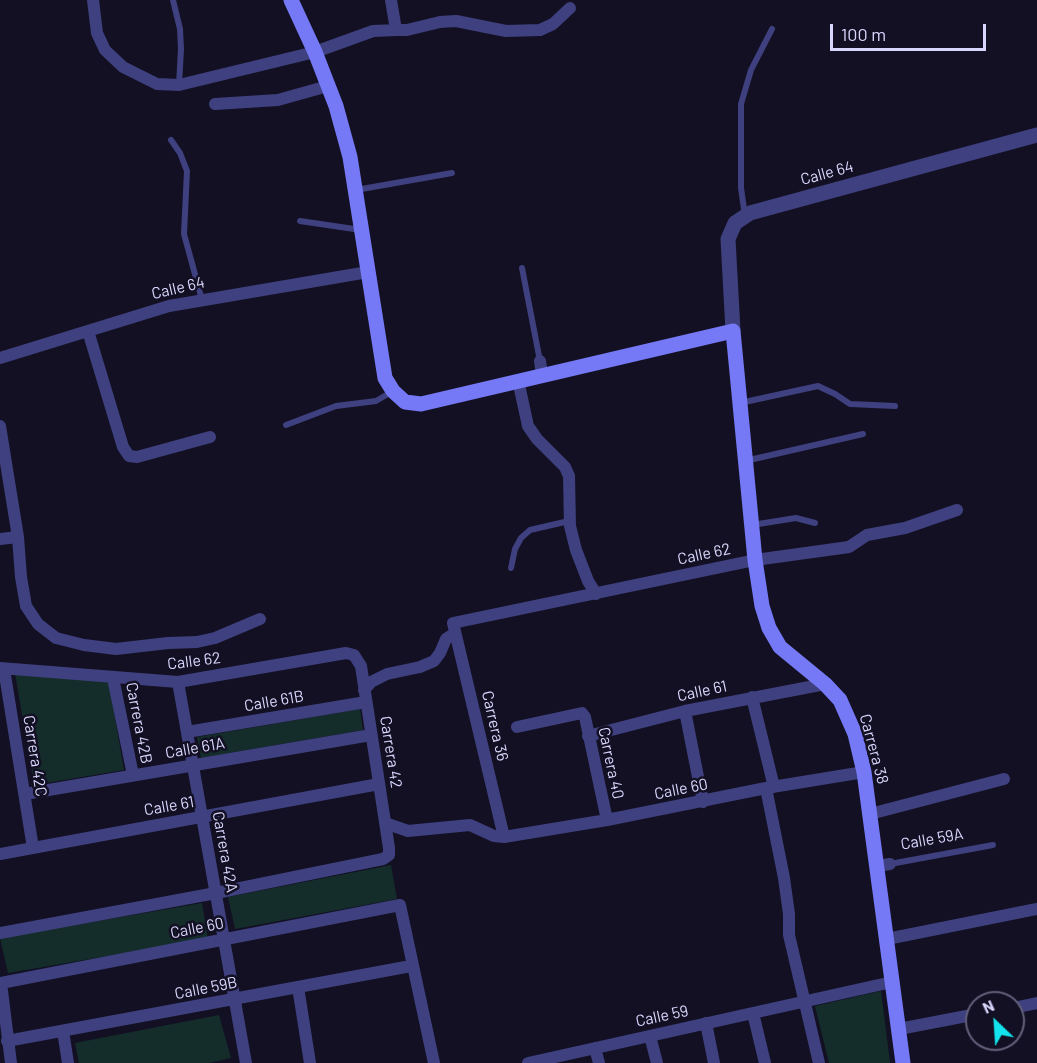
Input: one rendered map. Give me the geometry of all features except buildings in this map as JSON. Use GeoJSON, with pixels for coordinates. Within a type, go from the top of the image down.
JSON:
{"type":"FeatureCollection","features":[{"type":"Feature","properties":{"kind":"main road"},"geometry":{"type":"LineString","coordinates":[[291,0],[328,86],[350,157],[385,378],[393,391],[405,402],[421,404],[518,380],[541,368],[733,331]]}},
{"type":"Feature","properties":{"kind":"main road","name":"Carrera 38"},"geometry":{"type":"LineString","coordinates":[[733,331],[751,525],[762,606],[769,628],[780,647],[825,684],[840,700],[848,717],[864,772],[870,814],[883,865],[887,939],[903,1063]]}},
{"type":"Feature","properties":{"kind":"street"},"geometry":{"type":"LineString","coordinates":[[93,0],[97,33],[105,50],[123,67],[157,84],[179,85],[315,52],[373,31],[407,30],[440,22],[456,21],[506,31],[540,30],[553,24],[570,8]]}},
{"type":"Feature","properties":{"kind":"street"},"geometry":{"type":"LineString","coordinates":[[391,0],[396,30]]}},
{"type":"Feature","properties":{"kind":"street"},"geometry":{"type":"LineString","coordinates":[[215,104],[278,100],[328,86]]}},
{"type":"Feature","properties":{"kind":"street","name":"Calle 64"},"geometry":{"type":"LineString","coordinates":[[745,217],[750,213],[1037,135]]}},
{"type":"Feature","properties":{"kind":"street"},"geometry":{"type":"LineString","coordinates":[[733,331],[728,239],[735,223],[745,217]]}},
{"type":"Feature","properties":{"kind":"street","name":"Calle 64"},"geometry":{"type":"LineString","coordinates":[[0,358],[169,306],[368,272]]}},
{"type":"Feature","properties":{"kind":"street"},"geometry":{"type":"LineString","coordinates":[[88,331],[123,447],[129,456],[137,457],[210,437]]}},
{"type":"Feature","properties":{"kind":"street"},"geometry":{"type":"LineString","coordinates":[[518,380],[528,426],[537,439],[565,467],[569,476],[570,521],[576,550],[588,581],[596,594]]}},
{"type":"Feature","properties":{"kind":"street"},"geometry":{"type":"LineString","coordinates":[[0,426],[18,537],[26,606],[38,624],[56,638],[84,645],[116,649],[197,642],[215,638],[260,619]]}},
{"type":"Feature","properties":{"kind":"street","name":"Calle 62"},"geometry":{"type":"LineString","coordinates":[[454,628],[596,594],[755,560],[849,547],[867,535],[905,528],[957,510]]}},
{"type":"Feature","properties":{"kind":"street"},"geometry":{"type":"LineString","coordinates":[[0,539],[18,537]]}},
{"type":"Feature","properties":{"kind":"street"},"geometry":{"type":"LineString","coordinates":[[365,696],[372,682],[387,674],[420,667],[434,661],[441,653],[446,639],[454,628]]}},
{"type":"Feature","properties":{"kind":"street","name":"Carrera 36"},"geometry":{"type":"LineString","coordinates":[[454,628],[504,837]]}},
{"type":"Feature","properties":{"kind":"street","name":"Calle 62"},"geometry":{"type":"LineString","coordinates":[[2,669],[178,682],[346,653],[358,661]]}},
{"type":"Feature","properties":{"kind":"street"},"geometry":{"type":"LineString","coordinates":[[358,661],[387,674]]}},
{"type":"Feature","properties":{"kind":"street","name":"Carrera 42"},"geometry":{"type":"LineString","coordinates":[[358,661],[372,735],[389,852]]}},
{"type":"Feature","properties":{"kind":"street","name":"Carrera 42C"},"geometry":{"type":"LineString","coordinates":[[2,669],[33,848]]}},
{"type":"Feature","properties":{"kind":"street","name":"Carrera 42B"},"geometry":{"type":"LineString","coordinates":[[113,678],[133,775]]}},
{"type":"Feature","properties":{"kind":"street","name":"Carrera 42A"},"geometry":{"type":"LineString","coordinates":[[178,682],[235,999],[244,1063]]}},
{"type":"Feature","properties":{"kind":"street","name":"Calle 61"},"geometry":{"type":"LineString","coordinates":[[588,736],[685,711],[825,684]]}},
{"type":"Feature","properties":{"kind":"street","name":"Calle 61B"},"geometry":{"type":"LineString","coordinates":[[187,732],[365,696]]}},
{"type":"Feature","properties":{"kind":"street"},"geometry":{"type":"LineString","coordinates":[[752,697],[770,788],[784,878],[789,914],[789,935],[819,1063]]}},
{"type":"Feature","properties":{"kind":"street"},"geometry":{"type":"LineString","coordinates":[[685,711],[703,802]]}},
{"type":"Feature","properties":{"kind":"street","name":"Carrera 40"},"geometry":{"type":"LineString","coordinates":[[517,727],[582,713],[585,717],[607,820]]}},
{"type":"Feature","properties":{"kind":"street","name":"Calle 61A"},"geometry":{"type":"LineString","coordinates":[[25,794],[372,735]]}},
{"type":"Feature","properties":{"kind":"street","name":"Calle 60"},"geometry":{"type":"LineString","coordinates":[[504,837],[864,772]]}},
{"type":"Feature","properties":{"kind":"street"},"geometry":{"type":"LineString","coordinates":[[870,814],[1004,779]]}},
{"type":"Feature","properties":{"kind":"street","name":"Calle 61"},"geometry":{"type":"LineString","coordinates":[[0,854],[379,784]]}},
{"type":"Feature","properties":{"kind":"street"},"geometry":{"type":"LineString","coordinates":[[385,823],[408,831],[461,824],[470,825],[494,836],[504,837]]}},
{"type":"Feature","properties":{"kind":"street"},"geometry":{"type":"LineString","coordinates":[[389,852],[408,831]]}},
{"type":"Feature","properties":{"kind":"street","name":"Calle 60"},"geometry":{"type":"LineString","coordinates":[[0,933],[384,859],[389,852]]}},
{"type":"Feature","properties":{"kind":"street","name":"Calle 60"},"geometry":{"type":"LineString","coordinates":[[1,983],[400,905],[411,966]]}},
{"type":"Feature","properties":{"kind":"street"},"geometry":{"type":"LineString","coordinates":[[887,939],[1037,909]]}},
{"type":"Feature","properties":{"kind":"street"},"geometry":{"type":"LineString","coordinates":[[411,966],[434,1063]]}},
{"type":"Feature","properties":{"kind":"street","name":"Calle 59B"},"geometry":{"type":"LineString","coordinates":[[7,1041],[411,966]]}},
{"type":"Feature","properties":{"kind":"street","name":"Calle 59"},"geometry":{"type":"LineString","coordinates":[[528,1063],[541,1062],[892,982]]}},
{"type":"Feature","properties":{"kind":"street"},"geometry":{"type":"LineString","coordinates":[[1,983],[11,1063]]}},
{"type":"Feature","properties":{"kind":"street"},"geometry":{"type":"LineString","coordinates":[[298,987],[310,1063]]}},
{"type":"Feature","properties":{"kind":"street"},"geometry":{"type":"LineString","coordinates":[[753,1013],[765,1063]]}},
{"type":"Feature","properties":{"kind":"street"},"geometry":{"type":"LineString","coordinates":[[899,1029],[965,1016]]}},
{"type":"Feature","properties":{"kind":"street"},"geometry":{"type":"LineString","coordinates":[[706,1023],[714,1063]]}},
{"type":"Feature","properties":{"kind":"street"},"geometry":{"type":"LineString","coordinates":[[63,1031],[68,1063]]}},
{"type":"Feature","properties":{"kind":"street"},"geometry":{"type":"LineString","coordinates":[[650,1036],[657,1063]]}},
{"type":"Feature","properties":{"kind":"street"},"geometry":{"type":"LineString","coordinates":[[595,1048],[599,1063]]}},
{"type":"Feature","properties":{"kind":"lane"},"geometry":{"type":"LineString","coordinates":[[173,0],[180,29],[179,85]]}},
{"type":"Feature","properties":{"kind":"lane"},"geometry":{"type":"LineString","coordinates":[[745,217],[741,188],[741,104],[751,70],[772,29]]}},
{"type":"Feature","properties":{"kind":"lane"},"geometry":{"type":"LineString","coordinates":[[171,140],[180,153],[187,171],[184,234],[202,300]]}},
{"type":"Feature","properties":{"kind":"lane"},"geometry":{"type":"LineString","coordinates":[[355,190],[452,173]]}},
{"type":"Feature","properties":{"kind":"lane"},"geometry":{"type":"LineString","coordinates":[[300,222],[361,231]]}},
{"type":"Feature","properties":{"kind":"lane"},"geometry":{"type":"LineString","coordinates":[[522,268],[541,368]]}},
{"type":"Feature","properties":{"kind":"lane"},"geometry":{"type":"LineString","coordinates":[[740,403],[818,386],[850,404],[895,406]]}},
{"type":"Feature","properties":{"kind":"lane"},"geometry":{"type":"LineString","coordinates":[[286,425],[336,406],[376,401],[393,391]]}},
{"type":"Feature","properties":{"kind":"lane"},"geometry":{"type":"LineString","coordinates":[[745,461],[863,434]]}},
{"type":"Feature","properties":{"kind":"lane"},"geometry":{"type":"LineString","coordinates":[[751,525],[796,518],[815,523]]}},
{"type":"Feature","properties":{"kind":"lane"},"geometry":{"type":"LineString","coordinates":[[511,568],[515,549],[521,538],[530,530],[570,521]]}},
{"type":"Feature","properties":{"kind":"lane","name":"Calle 59A"},"geometry":{"type":"LineString","coordinates":[[883,865],[993,845]]}},
{"type":"Feature","properties":{"kind":"green space"},"geometry":{"type":"Polygon","coordinates":[[[15,673],[109,682],[124,770],[34,785],[15,673]]]}},
{"type":"Feature","properties":{"kind":"green space"},"geometry":{"type":"Polygon","coordinates":[[[360,709],[363,730],[201,758],[197,737],[360,709]]]}},
{"type":"Feature","properties":{"kind":"green space"},"geometry":{"type":"Polygon","coordinates":[[[391,865],[397,899],[235,929],[228,897],[391,865]]]}},
{"type":"Feature","properties":{"kind":"green space"},"geometry":{"type":"Polygon","coordinates":[[[202,903],[208,939],[8,973],[0,938],[202,903]]]}},
{"type":"Feature","properties":{"kind":"green space"},"geometry":{"type":"Polygon","coordinates":[[[881,991],[890,1063],[829,1063],[815,1006],[881,991]]]}},
{"type":"Feature","properties":{"kind":"green space"},"geometry":{"type":"Polygon","coordinates":[[[219,1015],[231,1058],[209,1063],[79,1063],[75,1043],[219,1015]]]}}]}
